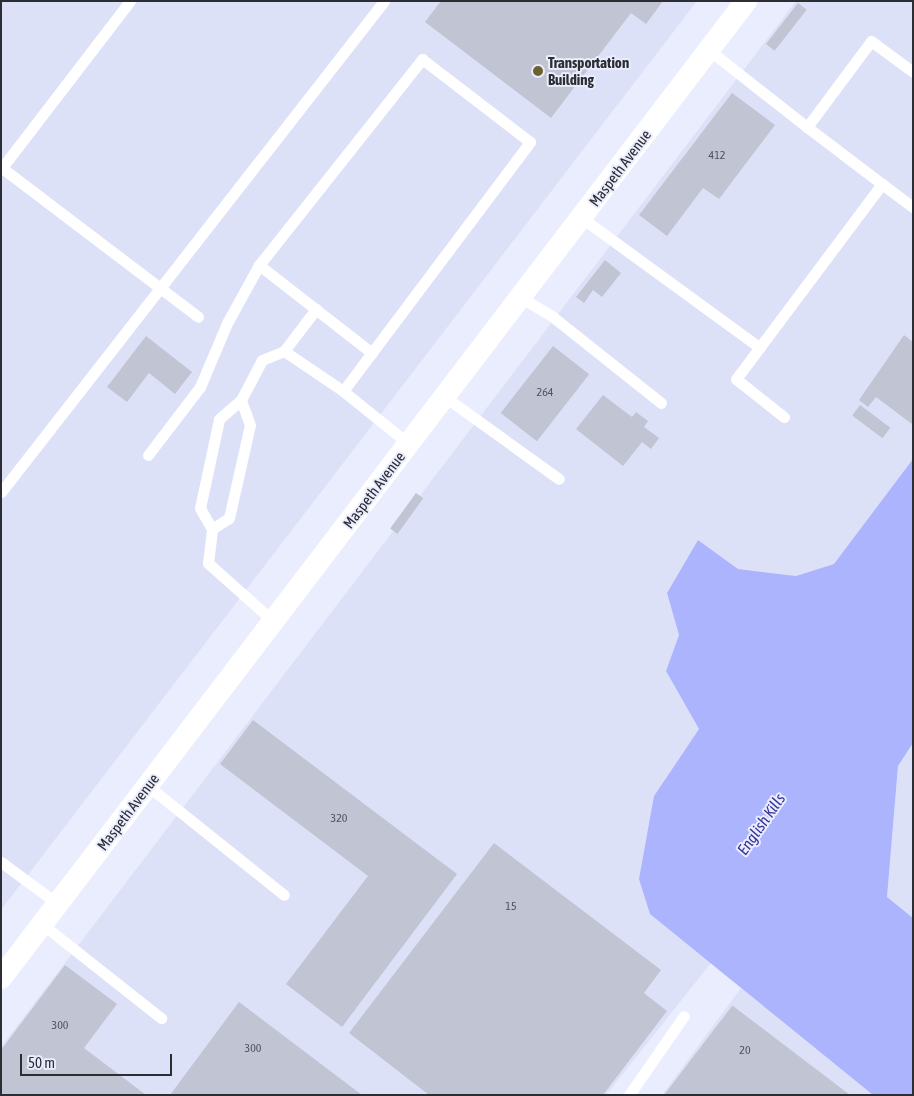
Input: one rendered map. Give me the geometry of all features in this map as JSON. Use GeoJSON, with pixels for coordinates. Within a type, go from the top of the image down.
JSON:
{"type":"FeatureCollection","features":[{"type":"Feature","properties":{"kind":"street","name":"Maspeth Avenue"},"geometry":{"type":"LineString","coordinates":[[1,978],[746,1]]}},
{"type":"Feature","properties":{"kind":"lane"},"geometry":{"type":"LineString","coordinates":[[130,1],[2,168],[198,317]]}},
{"type":"Feature","properties":{"kind":"lane"},"geometry":{"type":"LineString","coordinates":[[1,492],[384,1]]}},
{"type":"Feature","properties":{"kind":"lane"},"geometry":{"type":"LineString","coordinates":[[807,127],[871,41],[913,72]]}},
{"type":"Feature","properties":{"kind":"lane"},"geometry":{"type":"LineString","coordinates":[[709,50],[913,207]]}},
{"type":"Feature","properties":{"kind":"lane"},"geometry":{"type":"LineString","coordinates":[[148,455],[200,387],[227,323],[259,265],[422,59],[530,142],[343,391]]}},
{"type":"Feature","properties":{"kind":"lane"},"geometry":{"type":"LineString","coordinates":[[784,417],[736,378],[882,184]]}},
{"type":"Feature","properties":{"kind":"lane"},"geometry":{"type":"LineString","coordinates":[[582,218],[760,348]]}},
{"type":"Feature","properties":{"kind":"lane"},"geometry":{"type":"LineString","coordinates":[[259,265],[372,353]]}},
{"type":"Feature","properties":{"kind":"lane"},"geometry":{"type":"LineString","coordinates":[[520,297],[553,317],[661,403]]}},
{"type":"Feature","properties":{"kind":"lane"},"geometry":{"type":"LineString","coordinates":[[273,621],[208,564],[212,529],[200,508],[219,420],[241,400],[262,360],[284,351],[316,309]]}},
{"type":"Feature","properties":{"kind":"lane"},"geometry":{"type":"LineString","coordinates":[[284,351],[343,391],[409,444]]}},
{"type":"Feature","properties":{"kind":"lane"},"geometry":{"type":"LineString","coordinates":[[444,397],[559,479]]}},
{"type":"Feature","properties":{"kind":"lane"},"geometry":{"type":"LineString","coordinates":[[212,529],[229,518],[250,425],[241,400]]}},
{"type":"Feature","properties":{"kind":"lane"},"geometry":{"type":"LineString","coordinates":[[1,472],[11,480]]}},
{"type":"Feature","properties":{"kind":"lane"},"geometry":{"type":"LineString","coordinates":[[148,786],[284,895]]}},
{"type":"Feature","properties":{"kind":"lane"},"geometry":{"type":"LineString","coordinates":[[1,862],[58,904]]}},
{"type":"Feature","properties":{"kind":"lane"},"geometry":{"type":"LineString","coordinates":[[42,924],[161,1018]]}},
{"type":"Feature","properties":{"kind":"lane"},"geometry":{"type":"LineString","coordinates":[[630,1095],[684,1016]]}},
{"type":"Feature","properties":{"kind":"shaded area"},"geometry":{"type":"Polygon","coordinates":[[[1,1],[697,1],[1,910],[1,1]]]}},
{"type":"Feature","properties":{"kind":"shaded area"},"geometry":{"type":"Polygon","coordinates":[[[796,1],[913,1],[913,459],[835,564],[796,576],[738,569],[698,540],[667,593],[679,635],[666,671],[699,729],[654,796],[650,914],[711,963],[606,1095],[1,1095],[1,1047],[796,1]]]}},
{"type":"Feature","properties":{"kind":"shaded area"},"geometry":{"type":"Polygon","coordinates":[[[913,743],[913,918],[887,897],[898,766],[913,743]]]}},
{"type":"Feature","properties":{"kind":"shaded area"},"geometry":{"type":"Polygon","coordinates":[[[741,988],[873,1095],[662,1095],[741,988]]]}},
{"type":"Feature","properties":{"kind":"water","name":"English Kills"},"geometry":{"type":"Polygon","coordinates":[[[913,459],[913,743],[898,766],[887,897],[913,918],[913,1095],[873,1095],[650,914],[639,879],[654,796],[699,729],[666,671],[679,635],[667,593],[698,540],[738,569],[796,576],[834,564],[913,459]]]}},
{"type":"Feature","properties":{"kind":"building","name":"Transportation Building"},"geometry":{"type":"Polygon","coordinates":[[[441,1],[663,1],[646,24],[631,13],[551,118],[425,22],[441,1]]]}},
{"type":"Feature","properties":{"kind":"building"},"geometry":{"type":"Polygon","coordinates":[[[798,3],[807,10],[775,51],[766,44],[798,3]]]}},
{"type":"Feature","properties":{"kind":"building"},"geometry":{"type":"Polygon","coordinates":[[[732,93],[775,125],[719,199],[703,188],[667,236],[639,215],[732,93]]]}},
{"type":"Feature","properties":{"kind":"building"},"geometry":{"type":"Polygon","coordinates":[[[605,260],[621,273],[602,297],[593,290],[584,303],[576,297],[605,260]]]}},
{"type":"Feature","properties":{"kind":"building"},"geometry":{"type":"Polygon","coordinates":[[[904,335],[913,342],[912,424],[876,397],[868,407],[859,400],[904,335]]]}},
{"type":"Feature","properties":{"kind":"building"},"geometry":{"type":"Polygon","coordinates":[[[146,336],[192,372],[175,394],[149,373],[127,402],[107,387],[146,336]]]}},
{"type":"Feature","properties":{"kind":"building"},"geometry":{"type":"Polygon","coordinates":[[[553,346],[589,374],[537,441],[501,413],[553,346]]]}},
{"type":"Feature","properties":{"kind":"building"},"geometry":{"type":"Polygon","coordinates":[[[603,395],[632,417],[636,412],[648,421],[644,427],[659,438],[651,449],[642,442],[623,466],[576,429],[603,395]]]}},
{"type":"Feature","properties":{"kind":"building"},"geometry":{"type":"Polygon","coordinates":[[[860,405],[890,428],[883,438],[852,415],[860,405]]]}},
{"type":"Feature","properties":{"kind":"building"},"geometry":{"type":"Polygon","coordinates":[[[416,493],[423,498],[397,534],[390,529],[416,493]]]}},
{"type":"Feature","properties":{"kind":"building"},"geometry":{"type":"Polygon","coordinates":[[[253,720],[457,874],[342,1027],[286,984],[368,876],[220,764],[253,720]]]}},
{"type":"Feature","properties":{"kind":"building"},"geometry":{"type":"Polygon","coordinates":[[[494,843],[661,970],[644,993],[667,1011],[603,1095],[429,1095],[349,1033],[494,843]]]}},
{"type":"Feature","properties":{"kind":"building"},"geometry":{"type":"Polygon","coordinates":[[[65,965],[117,1004],[84,1048],[146,1095],[1,1095],[1,1050],[65,965]]]}},
{"type":"Feature","properties":{"kind":"building"},"geometry":{"type":"Polygon","coordinates":[[[239,1002],[362,1095],[170,1095],[239,1002]]]}},
{"type":"Feature","properties":{"kind":"building"},"geometry":{"type":"Polygon","coordinates":[[[733,1006],[850,1095],[664,1095],[733,1006]]]}},
{"type":"Feature","properties":{"kind":"place","name":"Transportation Building"},"geometry":{"type":"Point","coordinates":[538,71]}}]}
